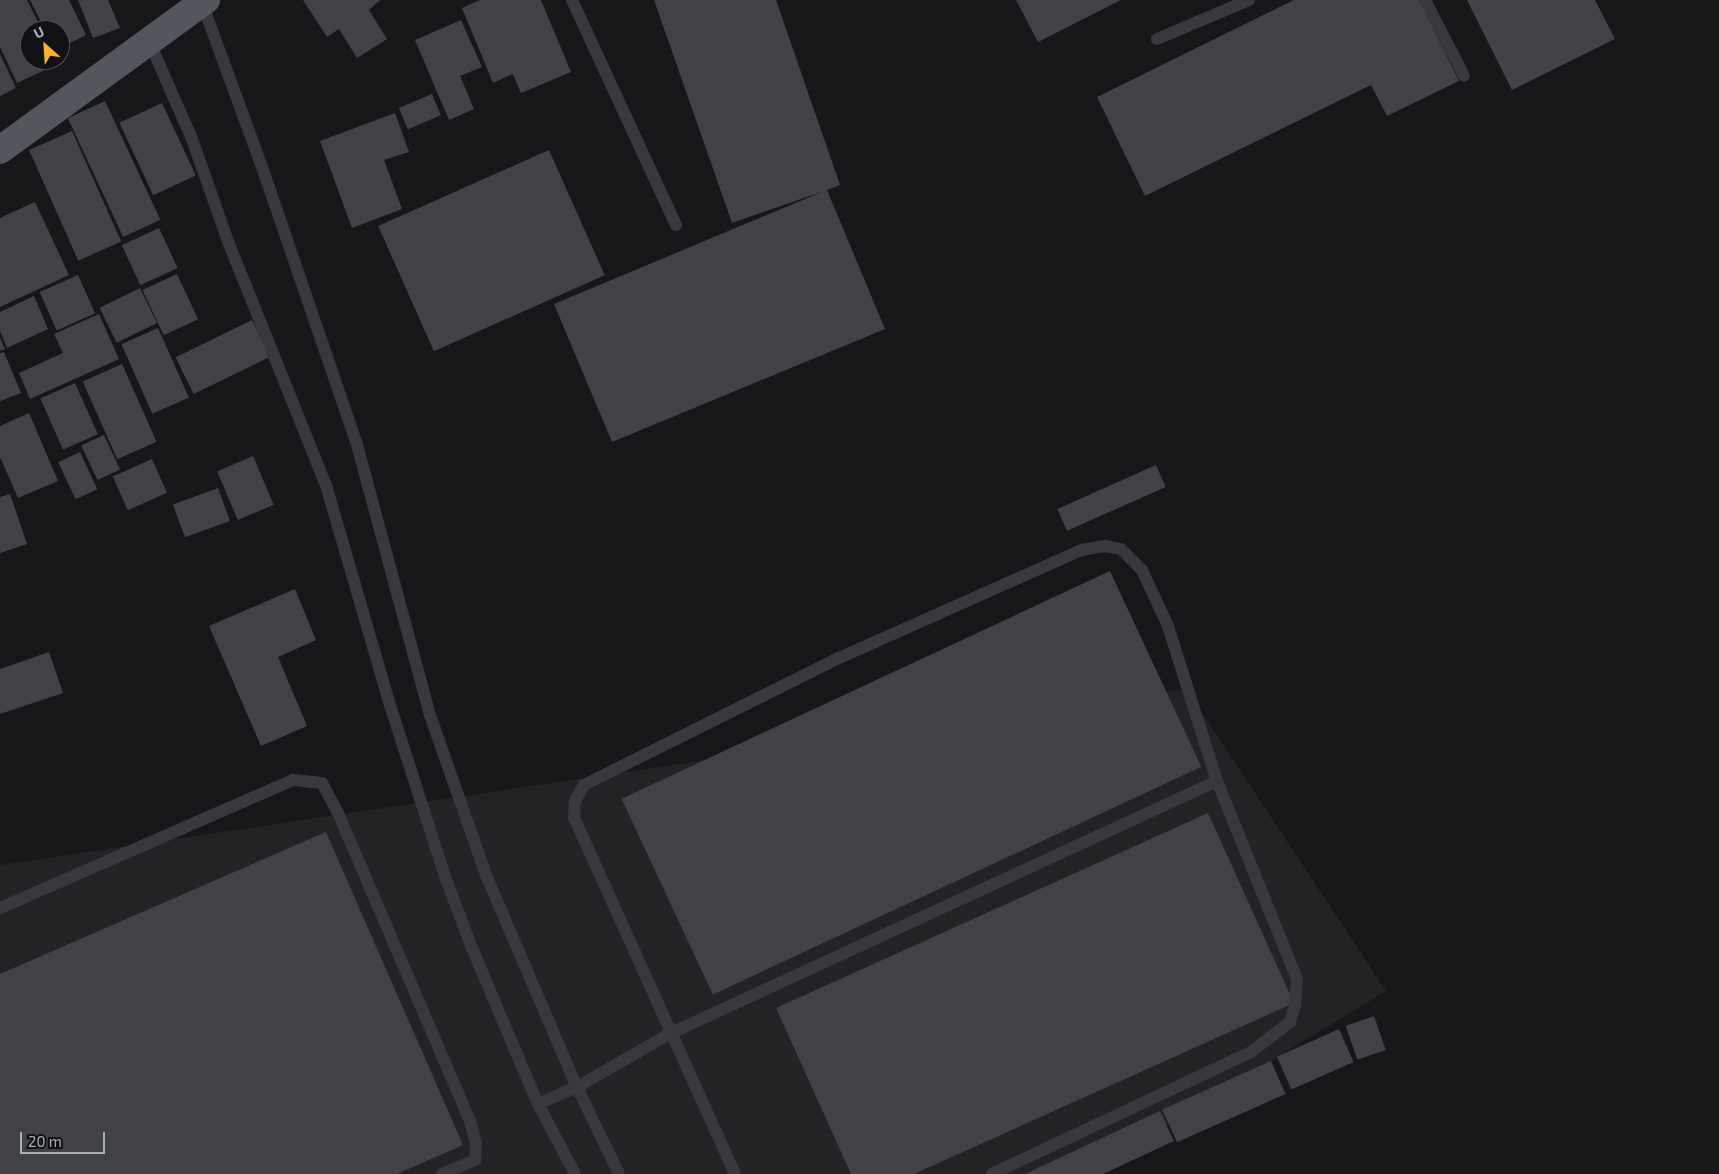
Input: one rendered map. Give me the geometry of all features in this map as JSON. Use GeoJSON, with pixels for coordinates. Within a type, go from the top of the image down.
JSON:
{"type":"FeatureCollection","features":[{"type":"Feature","properties":{"kind":"main road"},"geometry":{"type":"LineString","coordinates":[[0,150],[204,1]]}},
{"type":"Feature","properties":{"kind":"lane"},"geometry":{"type":"LineString","coordinates":[[572,0],[676,225]]}},
{"type":"Feature","properties":{"kind":"lane"},"geometry":{"type":"LineString","coordinates":[[1157,39],[1249,0]]}},
{"type":"Feature","properties":{"kind":"lane"},"geometry":{"type":"LineString","coordinates":[[1425,0],[1464,76]]}},
{"type":"Feature","properties":{"kind":"lane"},"geometry":{"type":"LineString","coordinates":[[204,1],[262,164],[356,441],[430,715],[486,875],[577,1087],[619,1174]]}},
{"type":"Feature","properties":{"kind":"lane"},"geometry":{"type":"LineString","coordinates":[[149,42],[192,139],[229,244],[326,485],[446,879],[538,1104],[575,1174]]}},
{"type":"Feature","properties":{"kind":"lane"},"geometry":{"type":"LineString","coordinates":[[735,1174],[574,818],[575,801],[584,785],[839,658],[1082,550],[1105,546],[1121,549],[1142,570],[1168,626],[1217,781],[1297,979],[1290,1022],[1251,1052],[992,1174]]}},
{"type":"Feature","properties":{"kind":"lane"},"geometry":{"type":"LineString","coordinates":[[0,908],[293,780],[322,784],[338,813],[470,1121],[476,1143],[475,1160],[442,1174]]}},
{"type":"Feature","properties":{"kind":"lane"},"geometry":{"type":"LineString","coordinates":[[538,1104],[577,1087],[671,1033],[1217,781]]}},
{"type":"Feature","properties":{"kind":"shaded area"},"geometry":{"type":"Polygon","coordinates":[[[1186,689],[1386,991],[1085,1174],[0,1174],[0,865],[1186,689]]]}},
{"type":"Feature","properties":{"kind":"building"},"geometry":{"type":"Polygon","coordinates":[[[0,0],[27,0],[37,20],[20,20],[20,70],[45,70],[17,83],[0,47],[0,0]]]}},
{"type":"Feature","properties":{"kind":"building"},"geometry":{"type":"Polygon","coordinates":[[[30,0],[69,0],[86,35],[70,43],[70,20],[40,20],[30,0]]]}},
{"type":"Feature","properties":{"kind":"building"},"geometry":{"type":"Polygon","coordinates":[[[78,0],[108,0],[120,28],[93,38],[78,0]]]}},
{"type":"Feature","properties":{"kind":"building"},"geometry":{"type":"Polygon","coordinates":[[[303,0],[380,0],[369,10],[387,39],[357,58],[339,29],[327,37],[303,0]]]}},
{"type":"Feature","properties":{"kind":"building"},"geometry":{"type":"Polygon","coordinates":[[[480,0],[541,0],[571,72],[521,93],[513,74],[493,83],[462,8],[480,0]]]}},
{"type":"Feature","properties":{"kind":"building"},"geometry":{"type":"Polygon","coordinates":[[[654,0],[776,0],[840,185],[827,190],[885,329],[612,442],[554,304],[824,191],[732,223],[654,0]]]}},
{"type":"Feature","properties":{"kind":"building"},"geometry":{"type":"Polygon","coordinates":[[[1016,0],[1121,0],[1038,42],[1016,0]]]}},
{"type":"Feature","properties":{"kind":"building"},"geometry":{"type":"Polygon","coordinates":[[[1294,0],[1419,0],[1459,81],[1387,116],[1371,85],[1145,196],[1097,97],[1294,0]]]}},
{"type":"Feature","properties":{"kind":"building"},"geometry":{"type":"Polygon","coordinates":[[[1467,0],[1595,0],[1615,39],[1512,90],[1467,0]]]}},
{"type":"Feature","properties":{"kind":"building"},"geometry":{"type":"Polygon","coordinates":[[[461,20],[482,67],[460,76],[474,109],[449,120],[415,40],[461,20]]]}},
{"type":"Feature","properties":{"kind":"building"},"geometry":{"type":"Polygon","coordinates":[[[0,54],[16,88],[0,96],[0,54]]]}},
{"type":"Feature","properties":{"kind":"building"},"geometry":{"type":"Polygon","coordinates":[[[432,94],[441,115],[408,129],[399,108],[432,94]]]}},
{"type":"Feature","properties":{"kind":"building"},"geometry":{"type":"Polygon","coordinates":[[[105,101],[160,220],[123,237],[68,118],[105,101]]]}},
{"type":"Feature","properties":{"kind":"building"},"geometry":{"type":"Polygon","coordinates":[[[162,103],[196,176],[153,195],[119,123],[162,103]]]}},
{"type":"Feature","properties":{"kind":"building"},"geometry":{"type":"Polygon","coordinates":[[[395,113],[409,152],[384,160],[402,209],[352,228],[320,141],[395,113]]]}},
{"type":"Feature","properties":{"kind":"building"},"geometry":{"type":"Polygon","coordinates":[[[72,131],[121,242],[78,261],[29,150],[72,131]]]}},
{"type":"Feature","properties":{"kind":"building"},"geometry":{"type":"Polygon","coordinates":[[[549,150],[605,275],[434,351],[378,226],[549,150]]]}},
{"type":"Feature","properties":{"kind":"building"},"geometry":{"type":"Polygon","coordinates":[[[35,202],[69,275],[0,307],[0,218],[35,202]]]}},
{"type":"Feature","properties":{"kind":"building"},"geometry":{"type":"Polygon","coordinates":[[[159,228],[178,268],[140,285],[122,245],[159,228]]]}},
{"type":"Feature","properties":{"kind":"building"},"geometry":{"type":"Polygon","coordinates":[[[177,274],[198,319],[164,335],[143,290],[177,274]]]}},
{"type":"Feature","properties":{"kind":"building"},"geometry":{"type":"Polygon","coordinates":[[[78,275],[95,313],[57,330],[40,292],[78,275]]]}},
{"type":"Feature","properties":{"kind":"building"},"geometry":{"type":"Polygon","coordinates":[[[140,288],[157,323],[117,343],[100,308],[140,288]]]}},
{"type":"Feature","properties":{"kind":"building"},"geometry":{"type":"Polygon","coordinates":[[[34,296],[48,329],[7,348],[0,331],[0,312],[34,296]]]}},
{"type":"Feature","properties":{"kind":"building"},"geometry":{"type":"Polygon","coordinates":[[[99,314],[119,359],[30,399],[19,373],[63,353],[54,334],[99,314]]]}},
{"type":"Feature","properties":{"kind":"building"},"geometry":{"type":"Polygon","coordinates":[[[252,320],[270,357],[194,394],[176,357],[252,320]]]}},
{"type":"Feature","properties":{"kind":"building"},"geometry":{"type":"Polygon","coordinates":[[[158,328],[189,397],[152,414],[121,344],[158,328]]]}},
{"type":"Feature","properties":{"kind":"building"},"geometry":{"type":"Polygon","coordinates":[[[0,338],[5,349],[0,351],[0,338]]]}},
{"type":"Feature","properties":{"kind":"building"},"geometry":{"type":"Polygon","coordinates":[[[4,352],[21,393],[0,401],[0,353],[4,352]]]}},
{"type":"Feature","properties":{"kind":"building"},"geometry":{"type":"Polygon","coordinates":[[[122,364],[157,442],[117,459],[83,381],[122,364]]]}},
{"type":"Feature","properties":{"kind":"building"},"geometry":{"type":"Polygon","coordinates":[[[75,383],[98,434],[63,450],[40,398],[75,383]]]}},
{"type":"Feature","properties":{"kind":"building"},"geometry":{"type":"Polygon","coordinates":[[[29,413],[58,481],[18,498],[0,457],[0,426],[29,413]]]}},
{"type":"Feature","properties":{"kind":"building"},"geometry":{"type":"Polygon","coordinates":[[[104,435],[120,469],[97,480],[81,446],[104,435]]]}},
{"type":"Feature","properties":{"kind":"building"},"geometry":{"type":"Polygon","coordinates":[[[80,452],[97,489],[76,499],[58,462],[80,452]]]}},
{"type":"Feature","properties":{"kind":"building"},"geometry":{"type":"Polygon","coordinates":[[[253,456],[274,505],[238,520],[217,471],[253,456]]]}},
{"type":"Feature","properties":{"kind":"building"},"geometry":{"type":"Polygon","coordinates":[[[152,459],[167,493],[128,510],[113,476],[152,459]]]}},
{"type":"Feature","properties":{"kind":"building"},"geometry":{"type":"Polygon","coordinates":[[[1156,465],[1166,487],[1067,531],[1057,509],[1156,465]]]}},
{"type":"Feature","properties":{"kind":"building"},"geometry":{"type":"Polygon","coordinates":[[[218,488],[230,521],[185,537],[173,504],[218,488]]]}},
{"type":"Feature","properties":{"kind":"building"},"geometry":{"type":"Polygon","coordinates":[[[10,494],[27,544],[0,553],[0,497],[10,494]]]}},
{"type":"Feature","properties":{"kind":"building"},"geometry":{"type":"Polygon","coordinates":[[[1110,571],[1201,767],[713,995],[622,799],[1110,571]]]}},
{"type":"Feature","properties":{"kind":"building"},"geometry":{"type":"Polygon","coordinates":[[[295,589],[316,640],[278,657],[307,726],[261,746],[209,626],[295,589]]]}},
{"type":"Feature","properties":{"kind":"building"},"geometry":{"type":"Polygon","coordinates":[[[49,652],[63,693],[0,714],[0,669],[49,652]]]}},
{"type":"Feature","properties":{"kind":"building"},"geometry":{"type":"Polygon","coordinates":[[[1208,813],[1294,1003],[914,1174],[851,1174],[776,1008],[1208,813]]]}},
{"type":"Feature","properties":{"kind":"building"},"geometry":{"type":"Polygon","coordinates":[[[326,832],[463,1145],[397,1174],[0,1174],[0,974],[326,832]]]}},
{"type":"Feature","properties":{"kind":"building"},"geometry":{"type":"Polygon","coordinates":[[[1374,1016],[1386,1050],[1357,1060],[1346,1026],[1374,1016]]]}},
{"type":"Feature","properties":{"kind":"building"},"geometry":{"type":"Polygon","coordinates":[[[1339,1029],[1354,1062],[1292,1090],[1277,1057],[1339,1029]]]}},
{"type":"Feature","properties":{"kind":"building"},"geometry":{"type":"Polygon","coordinates":[[[1271,1061],[1286,1094],[1177,1142],[1162,1109],[1271,1061]]]}},
{"type":"Feature","properties":{"kind":"building"},"geometry":{"type":"Polygon","coordinates":[[[1160,1111],[1174,1141],[1103,1174],[1025,1174],[1160,1111]]]}}]}
